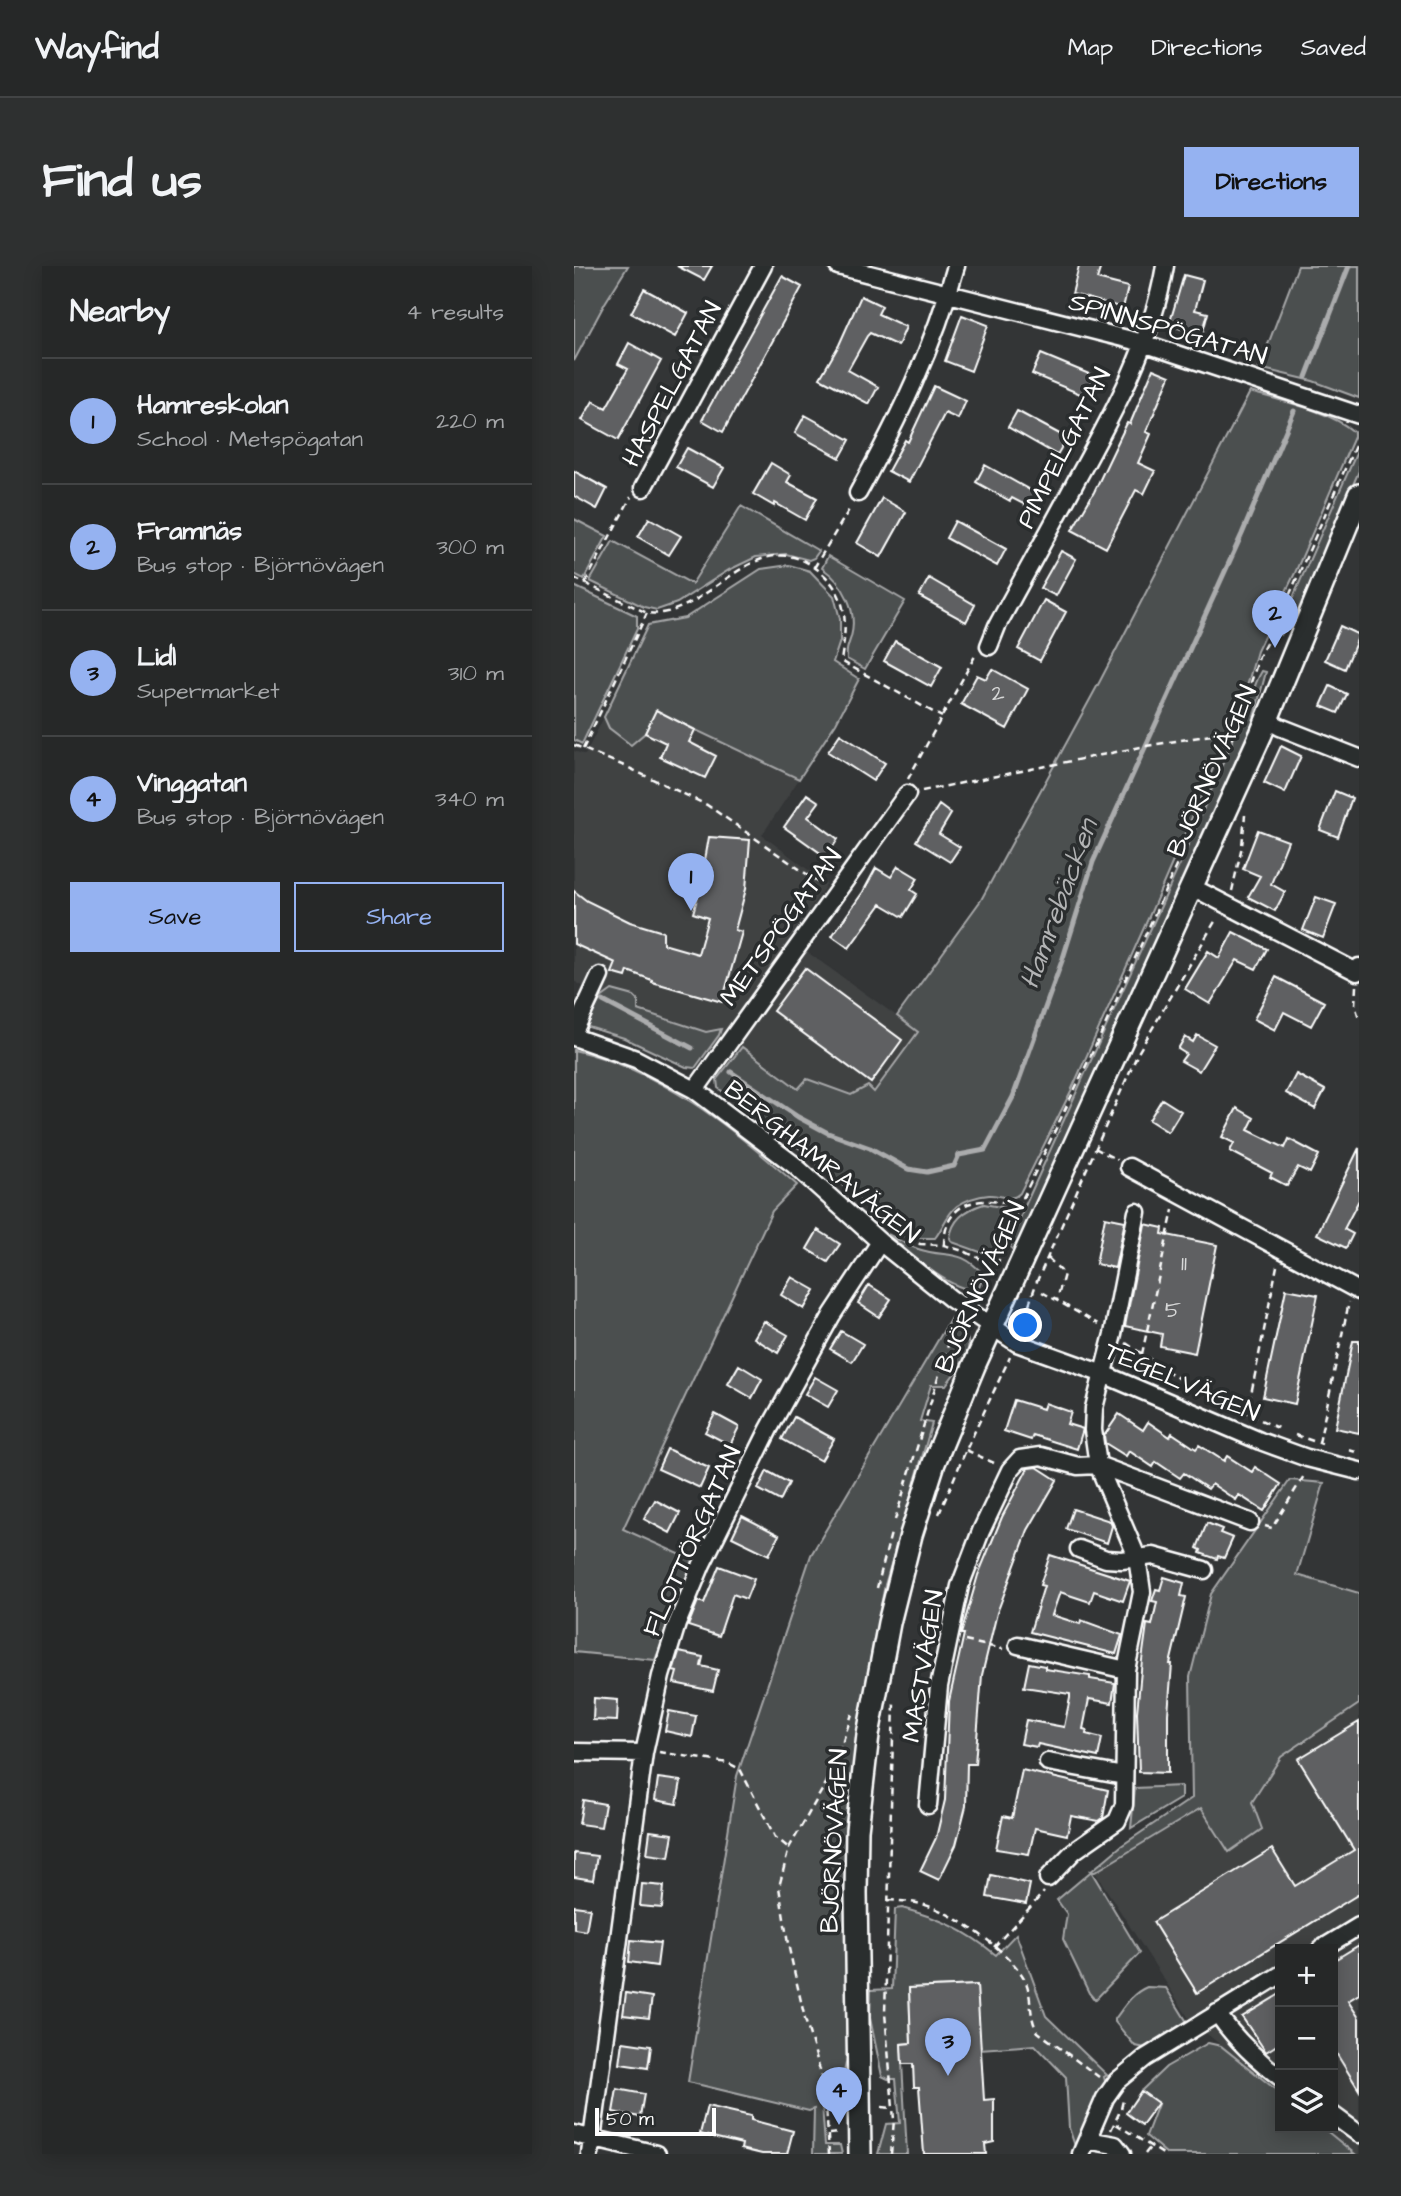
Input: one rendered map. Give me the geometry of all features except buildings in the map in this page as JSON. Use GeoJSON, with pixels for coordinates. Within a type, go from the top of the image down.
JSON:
{"type":"FeatureCollection","features":[{"type":"Feature","properties":{"kind":"main road","name":"BJÖRNÖVÄGEN"},"geometry":{"type":"LineString","coordinates":[[860,2154],[857,1830],[869,1735],[889,1623],[911,1535],[934,1463],[992,1326],[1352,529],[1359,495]]}},
{"type":"Feature","properties":{"kind":"street","name":"HASPELGATAN"},"geometry":{"type":"LineString","coordinates":[[643,488],[763,266]]}},
{"type":"Feature","properties":{"kind":"street","name":"SPINNSPÖGATAN"},"geometry":{"type":"LineString","coordinates":[[838,266],[1143,343],[1359,415]]}},
{"type":"Feature","properties":{"kind":"street"},"geometry":{"type":"LineString","coordinates":[[858,493],[901,414],[922,367],[956,266]]}},
{"type":"Feature","properties":{"kind":"street","name":"PIMPELGATAN"},"geometry":{"type":"LineString","coordinates":[[989,646],[997,626],[1106,426],[1143,343],[1162,285],[1165,266]]}},
{"type":"Feature","properties":{"kind":"street"},"geometry":{"type":"LineString","coordinates":[[1266,720],[1359,758]]}},
{"type":"Feature","properties":{"kind":"street","name":"METSPÖGATAN"},"geometry":{"type":"LineString","coordinates":[[695,1090],[907,794]]}},
{"type":"Feature","properties":{"kind":"street"},"geometry":{"type":"LineString","coordinates":[[1192,887],[1358,970]]}},
{"type":"Feature","properties":{"kind":"street"},"geometry":{"type":"LineString","coordinates":[[574,1032],[600,976]]}},
{"type":"Feature","properties":{"kind":"street","name":"BERGHAMRAVÄGEN"},"geometry":{"type":"LineString","coordinates":[[574,1037],[636,1059],[695,1090],[793,1164],[880,1242],[950,1299],[992,1326]]}},
{"type":"Feature","properties":{"kind":"street"},"geometry":{"type":"LineString","coordinates":[[1129,1167],[1356,1289]]}},
{"type":"Feature","properties":{"kind":"street"},"geometry":{"type":"LineString","coordinates":[[1048,1878],[1074,1852],[1116,1821],[1124,1805],[1126,1670],[1142,1592],[1137,1557],[1098,1465],[1093,1430],[1094,1408],[1113,1334],[1137,1212]]}},
{"type":"Feature","properties":{"kind":"street","name":"FLOTTÖRGATAN"},"geometry":{"type":"LineString","coordinates":[[591,2146],[644,1753],[661,1676],[677,1624],[702,1564],[769,1429],[832,1315],[880,1242]]}},
{"type":"Feature","properties":{"kind":"street","name":"TEGELVÄGEN"},"geometry":{"type":"LineString","coordinates":[[992,1326],[1017,1343],[1102,1374],[1260,1441],[1314,1460],[1359,1471]]}},
{"type":"Feature","properties":{"kind":"street"},"geometry":{"type":"LineString","coordinates":[[1010,1470],[1020,1459],[1041,1456],[1078,1466],[1098,1465],[1250,1522]]}},
{"type":"Feature","properties":{"kind":"street","name":"MASTVÄGEN"},"geometry":{"type":"LineString","coordinates":[[928,1805],[939,1686],[960,1586],[981,1531],[1010,1470]]}},
{"type":"Feature","properties":{"kind":"street"},"geometry":{"type":"LineString","coordinates":[[1079,1549],[1106,1559],[1153,1556],[1205,1570]]}},
{"type":"Feature","properties":{"kind":"street"},"geometry":{"type":"LineString","coordinates":[[1018,1646],[1126,1670]]}},
{"type":"Feature","properties":{"kind":"street"},"geometry":{"type":"LineString","coordinates":[[574,1752],[644,1753]]}},
{"type":"Feature","properties":{"kind":"street"},"geometry":{"type":"LineString","coordinates":[[1048,1762],[1124,1776]]}},
{"type":"Feature","properties":{"kind":"street"},"geometry":{"type":"LineString","coordinates":[[1329,1944],[1359,1926]]}},
{"type":"Feature","properties":{"kind":"street"},"geometry":{"type":"LineString","coordinates":[[1084,2147],[1113,2086],[1145,2057],[1275,1978]]}},
{"type":"Feature","properties":{"kind":"street"},"geometry":{"type":"LineString","coordinates":[[1217,2013],[1230,2031],[1275,2073]]}},
{"type":"Feature","properties":{"kind":"street"},"geometry":{"type":"LineString","coordinates":[[1338,2119],[1359,2134]]}},
{"type":"Feature","properties":{"kind":"street"},"geometry":{"type":"LineString","coordinates":[[574,2134],[591,2146],[657,2154]]}},
{"type":"Feature","properties":{"kind":"street"},"geometry":{"type":"LineString","coordinates":[[1084,2147],[1106,2142],[1115,2145],[1122,2154]]}},
{"type":"Feature","properties":{"kind":"path"},"geometry":{"type":"LineString","coordinates":[[989,1263],[944,1245],[947,1226],[965,1205],[978,1199],[997,1200],[1019,1206],[1103,1030],[1235,731],[1259,657],[1282,612],[1359,437]]}},
{"type":"Feature","properties":{"kind":"path"},"geometry":{"type":"LineString","coordinates":[[585,583],[632,494],[643,488]]}},
{"type":"Feature","properties":{"kind":"path"},"geometry":{"type":"LineString","coordinates":[[814,568],[858,493]]}},
{"type":"Feature","properties":{"kind":"path"},"geometry":{"type":"LineString","coordinates":[[574,578],[647,613],[657,615],[678,609],[740,568],[766,558],[790,557],[814,568],[835,587],[845,611],[846,633],[841,661],[942,717]]}},
{"type":"Feature","properties":{"kind":"path"},"geometry":{"type":"LineString","coordinates":[[583,749],[647,613]]}},
{"type":"Feature","properties":{"kind":"path"},"geometry":{"type":"LineString","coordinates":[[989,646],[976,653],[909,775],[907,794],[1235,731]]}},
{"type":"Feature","properties":{"kind":"path"},"geometry":{"type":"LineString","coordinates":[[574,745],[707,805],[836,894]]}},
{"type":"Feature","properties":{"kind":"path"},"geometry":{"type":"LineString","coordinates":[[1358,970],[1355,1005],[1359,1018]]}},
{"type":"Feature","properties":{"kind":"path"},"geometry":{"type":"LineString","coordinates":[[936,1523],[966,1450],[1017,1343],[1032,1295],[1096,1148],[1129,1167]]}},
{"type":"Feature","properties":{"kind":"path"},"geometry":{"type":"LineString","coordinates":[[1142,1354],[1176,1193]]}},
{"type":"Feature","properties":{"kind":"path"},"geometry":{"type":"LineString","coordinates":[[1247,1414],[1280,1249]]}},
{"type":"Feature","properties":{"kind":"path"},"geometry":{"type":"LineString","coordinates":[[1048,1258],[1065,1275],[1057,1300]]}},
{"type":"Feature","properties":{"kind":"path"},"geometry":{"type":"LineString","coordinates":[[1250,1522],[1272,1528],[1314,1460],[1356,1289]]}},
{"type":"Feature","properties":{"kind":"path"},"geometry":{"type":"LineString","coordinates":[[1042,1292],[1113,1334],[1184,1383],[1286,1432],[1330,1446]]}},
{"type":"Feature","properties":{"kind":"path"},"geometry":{"type":"LineString","coordinates":[[1340,1448],[1359,1453]]}},
{"type":"Feature","properties":{"kind":"path"},"geometry":{"type":"LineString","coordinates":[[966,1450],[1010,1470]]}},
{"type":"Feature","properties":{"kind":"path"},"geometry":{"type":"LineString","coordinates":[[948,1637],[1017,1652],[1018,1646]]}},
{"type":"Feature","properties":{"kind":"path"},"geometry":{"type":"LineString","coordinates":[[894,2120],[885,2013],[895,1697]]}},
{"type":"Feature","properties":{"kind":"path"},"geometry":{"type":"LineString","coordinates":[[644,1753],[650,1751],[728,1763],[740,1769],[775,1837],[789,1848],[779,1887],[788,1944],[820,2070],[826,2104],[829,2154]]}},
{"type":"Feature","properties":{"kind":"path"},"geometry":{"type":"LineString","coordinates":[[994,1947],[1051,1884],[1048,1878]]}},
{"type":"Feature","properties":{"kind":"path"},"geometry":{"type":"LineString","coordinates":[[888,1900],[933,1908],[961,1923],[1015,1965],[1025,1980],[1031,1997],[1033,2023],[1038,2032],[1056,2048],[1120,2091],[1123,2098],[1106,2142]]}},
{"type":"Feature","properties":{"kind":"path"},"geometry":{"type":"LineString","coordinates":[[885,2013],[894,2120],[891,2154]]}},
{"type":"Feature","properties":{"kind":"path"},"geometry":{"type":"LineString","coordinates":[[826,2104],[838,2104]]}},
{"type":"Feature","properties":{"kind":"path"},"geometry":{"type":"LineString","coordinates":[[882,2107],[893,2108]]}},
{"type":"Feature","properties":{"kind":"path"},"geometry":{"type":"LineString","coordinates":[[1115,2123],[1163,2154]]}},
{"type":"Feature","properties":{"kind":"path"},"geometry":{"type":"LineString","coordinates":[[827,2134],[839,2133]]}},
{"type":"Feature","properties":{"kind":"path"},"geometry":{"type":"LineString","coordinates":[[1145,2154],[1151,2146]]}},
{"type":"Feature","properties":{"kind":"shaded area"},"geometry":{"type":"Polygon","coordinates":[[[574,266],[628,266],[574,361],[574,266]]]}},
{"type":"Feature","properties":{"kind":"shaded area"},"geometry":{"type":"Polygon","coordinates":[[[1298,266],[1359,266],[1359,398],[1313,381],[1259,368],[1298,266]]]}},
{"type":"Feature","properties":{"kind":"shaded area"},"geometry":{"type":"Polygon","coordinates":[[[1250,392],[1305,407],[1332,418],[1354,432],[1354,437],[1295,573],[1257,651],[1244,697],[1151,912],[1071,1091],[1020,1193],[1009,1198],[989,1195],[968,1200],[953,1210],[935,1238],[917,1238],[884,1221],[800,1149],[718,1088],[717,1079],[742,1047],[798,1089],[807,1079],[851,1095],[868,1086],[874,1092],[918,1032],[897,1016],[981,900],[1100,681],[1250,392]]]}},
{"type":"Feature","properties":{"kind":"shaded area"},"geometry":{"type":"Polygon","coordinates":[[[1359,447],[1359,471],[1299,609],[1281,635],[1277,634],[1359,447]]]}},
{"type":"Feature","properties":{"kind":"shaded area"},"geometry":{"type":"Polygon","coordinates":[[[741,506],[819,551],[809,560],[786,554],[756,557],[729,570],[677,603],[657,610],[644,607],[590,581],[613,541],[692,584],[741,506]]]}},
{"type":"Feature","properties":{"kind":"shaded area"},"geometry":{"type":"Polygon","coordinates":[[[574,519],[607,536],[584,579],[574,574],[574,519]]]}},
{"type":"Feature","properties":{"kind":"shaded area"},"geometry":{"type":"Polygon","coordinates":[[[828,556],[905,601],[865,669],[847,659],[853,617],[843,590],[822,568],[828,556]]]}},
{"type":"Feature","properties":{"kind":"shaded area"},"geometry":{"type":"Polygon","coordinates":[[[789,565],[810,571],[834,596],[840,619],[840,641],[833,662],[859,679],[836,723],[799,779],[656,711],[645,733],[631,745],[609,728],[604,717],[648,625],[685,618],[761,569],[789,565]]]}},
{"type":"Feature","properties":{"kind":"shaded area"},"geometry":{"type":"Polygon","coordinates":[[[574,586],[637,616],[637,629],[582,744],[574,740],[574,586]]]}},
{"type":"Feature","properties":{"kind":"shaded area"},"geometry":{"type":"Polygon","coordinates":[[[1262,671],[1266,672],[1252,725],[1042,1195],[1013,1250],[1011,1243],[1024,1208],[1180,864],[1262,671]]]}},
{"type":"Feature","properties":{"kind":"shaded area"},"geometry":{"type":"Polygon","coordinates":[[[621,683],[695,730],[799,779],[762,835],[827,884],[789,939],[919,1032],[841,1136],[710,1043],[600,996],[574,981],[574,751],[585,755],[621,683]]]}},
{"type":"Feature","properties":{"kind":"shaded area"},"geometry":{"type":"Polygon","coordinates":[[[612,990],[634,996],[638,1000],[638,1010],[706,1032],[721,1029],[719,1035],[695,1068],[686,1067],[624,1038],[585,1026],[601,998],[612,990]]]}},
{"type":"Feature","properties":{"kind":"shaded area"},"geometry":{"type":"Polygon","coordinates":[[[574,1050],[606,1059],[665,1086],[747,1142],[797,1185],[772,1211],[623,1529],[695,1561],[655,1660],[574,1652],[574,1050]]]}},
{"type":"Feature","properties":{"kind":"shaded area"},"geometry":{"type":"Polygon","coordinates":[[[984,1204],[1006,1208],[1011,1213],[1006,1233],[994,1257],[952,1242],[950,1238],[954,1225],[961,1216],[984,1204]]]}},
{"type":"Feature","properties":{"kind":"shaded area"},"geometry":{"type":"Polygon","coordinates":[[[888,1234],[918,1249],[953,1255],[967,1261],[984,1275],[978,1290],[955,1285],[942,1278],[888,1234]]]}},
{"type":"Feature","properties":{"kind":"shaded area"},"geometry":{"type":"Polygon","coordinates":[[[951,1318],[966,1336],[968,1351],[946,1385],[931,1385],[920,1421],[932,1423],[885,1585],[867,1677],[852,1780],[845,1916],[847,2059],[838,2098],[822,2105],[825,2145],[840,2145],[842,2154],[813,2154],[814,2109],[809,2111],[688,2082],[737,1776],[811,1555],[951,1318]]]}},
{"type":"Feature","properties":{"kind":"shaded area"},"geometry":{"type":"Polygon","coordinates":[[[1290,1480],[1324,1483],[1297,1575],[1359,1593],[1359,1704],[1281,1757],[1252,1802],[1262,1829],[1229,1852],[1201,1808],[1095,1872],[1091,1871],[1121,1846],[1192,1798],[1190,1677],[1211,1594],[1290,1480]]]}},
{"type":"Feature","properties":{"kind":"shaded area"},"geometry":{"type":"Polygon","coordinates":[[[1359,1703],[1359,2154],[1355,2154],[1329,2133],[1338,2133],[1338,1944],[1275,1944],[1275,2089],[1190,2020],[1095,1872],[1202,1808],[1228,1851],[1252,1802],[1281,1757],[1359,1703]]]}},
{"type":"Feature","properties":{"kind":"shaded area"},"geometry":{"type":"Polygon","coordinates":[[[1181,1786],[1181,1798],[1131,1828],[1135,1788],[1181,1786]]]}},
{"type":"Feature","properties":{"kind":"shaded area"},"geometry":{"type":"Polygon","coordinates":[[[1091,1871],[1140,1953],[1095,2000],[1063,1939],[1067,1914],[1057,1900],[1091,1871]]]}},
{"type":"Feature","properties":{"kind":"shaded area"},"geometry":{"type":"Polygon","coordinates":[[[902,1908],[952,1926],[996,1955],[1016,1934],[1046,2016],[1107,2075],[1104,2077],[1107,2089],[1078,2154],[1072,2154],[1075,2146],[1069,2128],[1066,2077],[1035,2045],[980,2049],[976,1985],[909,1988],[911,2043],[901,2044],[907,2154],[878,2154],[886,2124],[900,2123],[896,2079],[882,2076],[870,2018],[871,1990],[892,1989],[895,1909],[902,1908]]]}},
{"type":"Feature","properties":{"kind":"shaded area"},"geometry":{"type":"Polygon","coordinates":[[[1147,1987],[1166,1988],[1187,2022],[1180,2032],[1146,2048],[1135,2046],[1115,2019],[1133,1997],[1147,1987]]]}},
{"type":"Feature","properties":{"kind":"shaded area"},"geometry":{"type":"Polygon","coordinates":[[[1208,2043],[1221,2046],[1275,2089],[1275,2133],[1329,2133],[1355,2154],[1167,2154],[1146,2136],[1158,2104],[1141,2091],[1166,2067],[1208,2043]]]}},
{"type":"Feature","properties":{"kind":"waterway","name":"Hamrebäcken"},"geometry":{"type":"LineString","coordinates":[[1306,377],[1349,266]]}},
{"type":"Feature","properties":{"kind":"waterway","name":"Hamrebäcken"},"geometry":{"type":"LineString","coordinates":[[731,1072],[798,1117],[828,1133],[870,1148],[908,1169],[927,1172],[954,1166],[959,1155],[985,1150],[1013,1097],[1063,958],[1093,862],[1242,534],[1294,411]]}},
{"type":"Feature","properties":{"kind":"waterway","name":"Hamrebäcken"},"geometry":{"type":"LineString","coordinates":[[603,1001],[692,1048]]}},
{"type":"Feature","properties":{"kind":"place","name":"Framnäs"},"geometry":{"type":"Point","coordinates":[1275,648]}},
{"type":"Feature","properties":{"kind":"place","name":"Hamreskolan"},"geometry":{"type":"Point","coordinates":[691,911]}},
{"type":"Feature","properties":{"kind":"place","name":"Lidl"},"geometry":{"type":"Point","coordinates":[948,2076]}},
{"type":"Feature","properties":{"kind":"place","name":"Vinggatan"},"geometry":{"type":"Point","coordinates":[839,2125]}}]}
